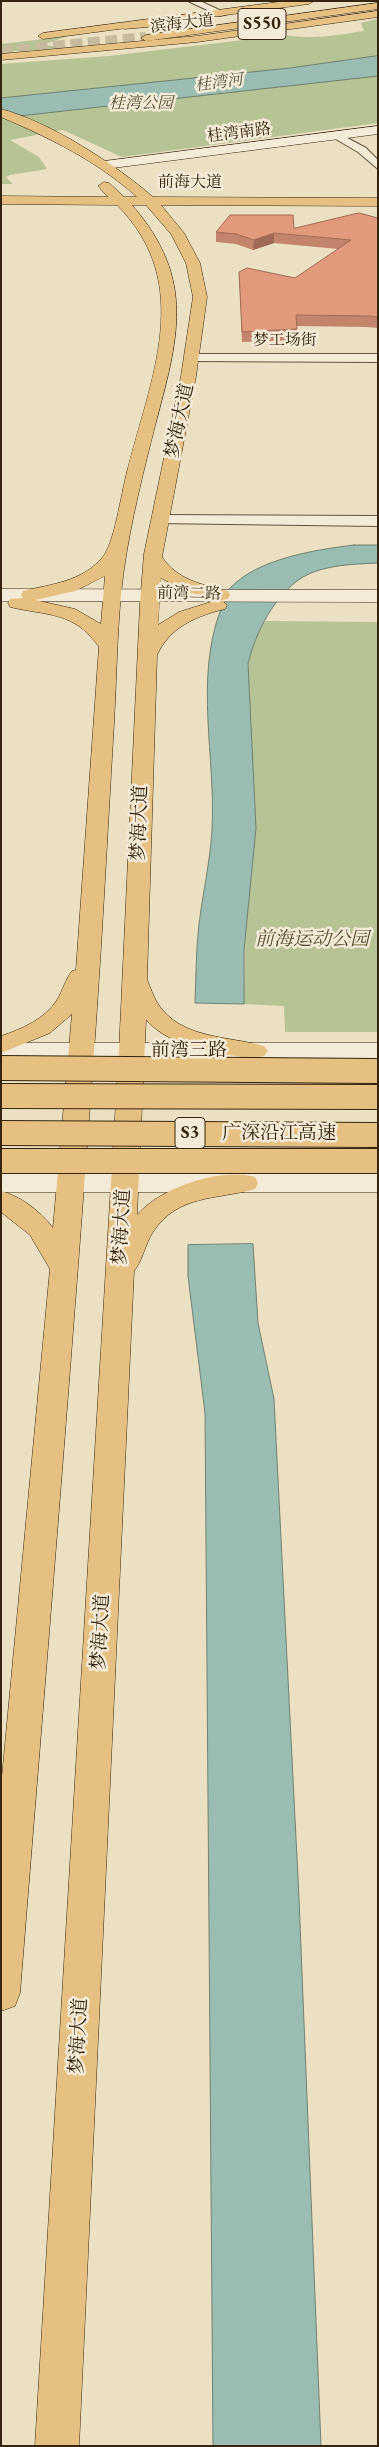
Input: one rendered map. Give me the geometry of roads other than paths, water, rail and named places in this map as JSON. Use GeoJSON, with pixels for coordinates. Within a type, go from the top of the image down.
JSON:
{"type":"FeatureCollection","features":[{"type":"Feature","properties":{"kind":"main road","name":"滨海大道"},"geometry":{"type":"LineString","coordinates":[[30,37],[223,14],[309,1]]}},
{"type":"Feature","properties":{"kind":"main road"},"geometry":{"type":"LineString","coordinates":[[124,26],[209,18],[328,1]]}},
{"type":"Feature","properties":{"kind":"main road","name":"S550"},"geometry":{"type":"LineString","coordinates":[[364,1],[141,36],[378,6]]}},
{"type":"Feature","properties":{"kind":"main road","name":"滨海大道"},"geometry":{"type":"LineString","coordinates":[[1,57],[197,39],[378,14]]}},
{"type":"Feature","properties":{"kind":"main road","name":"梦海大道"},"geometry":{"type":"LineString","coordinates":[[1,113],[55,146]]}},
{"type":"Feature","properties":{"kind":"main road","name":"梦海大道"},"geometry":{"type":"LineString","coordinates":[[1,122],[111,169],[183,231],[200,298],[192,358],[153,558],[150,599],[132,1051],[57,2446]]}},
{"type":"Feature","properties":{"kind":"main road"},"geometry":{"type":"LineString","coordinates":[[111,169],[169,193],[247,205]]}},
{"type":"Feature","properties":{"kind":"main road","name":"梦海大道"},"geometry":{"type":"LineString","coordinates":[[1,1993],[64,1269],[89,950],[111,599],[117,550],[161,373],[170,308],[168,284],[156,251],[146,231],[86,178],[75,194],[34,200]]}},
{"type":"Feature","properties":{"kind":"main road","name":"前海大道"},"geometry":{"type":"LineString","coordinates":[[1,200],[34,200],[123,209]]}},
{"type":"Feature","properties":{"kind":"main road","name":"前海大道"},"geometry":{"type":"LineString","coordinates":[[1,208],[123,209],[153,205],[378,202]]}},
{"type":"Feature","properties":{"kind":"main road"},"geometry":{"type":"LineString","coordinates":[[207,215],[247,205]]}},
{"type":"Feature","properties":{"kind":"main road","name":"前海大道"},"geometry":{"type":"LineString","coordinates":[[247,205],[378,210]]}},
{"type":"Feature","properties":{"kind":"main road"},"geometry":{"type":"LineString","coordinates":[[52,208],[105,214]]}},
{"type":"Feature","properties":{"kind":"main road"},"geometry":{"type":"LineString","coordinates":[[13,599],[55,591],[86,580],[108,566],[117,550]]}},
{"type":"Feature","properties":{"kind":"main road"},"geometry":{"type":"LineString","coordinates":[[153,558],[163,573],[178,583],[219,600]]}},
{"type":"Feature","properties":{"kind":"main road"},"geometry":{"type":"LineString","coordinates":[[13,599],[76,616],[102,634],[107,645]]}},
{"type":"Feature","properties":{"kind":"main road"},"geometry":{"type":"LineString","coordinates":[[147,655],[157,635],[169,625],[187,614],[219,600]]}},
{"type":"Feature","properties":{"kind":"main road"},"geometry":{"type":"LineString","coordinates":[[1,1044],[24,1037],[60,1015],[73,997],[89,950]]}},
{"type":"Feature","properties":{"kind":"main road"},"geometry":{"type":"LineString","coordinates":[[134,976],[150,1010],[161,1021],[180,1033],[203,1042],[256,1051]]}},
{"type":"Feature","properties":{"kind":"main road"},"geometry":{"type":"LineString","coordinates":[[1,1068],[378,1071]]}},
{"type":"Feature","properties":{"kind":"main road","name":"广深沿江高速"},"geometry":{"type":"LineString","coordinates":[[1,1096],[378,1097]]}},
{"type":"Feature","properties":{"kind":"main road","name":"广深沿江高速"},"geometry":{"type":"LineString","coordinates":[[1,1133],[378,1134]]}},
{"type":"Feature","properties":{"kind":"main road"},"geometry":{"type":"LineString","coordinates":[[1,1161],[378,1161]]}},
{"type":"Feature","properties":{"kind":"main road"},"geometry":{"type":"LineString","coordinates":[[120,1277],[138,1234],[150,1218],[165,1206],[204,1188],[245,1183]]}},
{"type":"Feature","properties":{"kind":"main road"},"geometry":{"type":"LineString","coordinates":[[1,1200],[27,1215],[41,1229],[52,1244],[64,1269]]}},
{"type":"Feature","properties":{"kind":"street"},"geometry":{"type":"LineString","coordinates":[[192,1],[223,14]]}},
{"type":"Feature","properties":{"kind":"street","name":"桂湾南路"},"geometry":{"type":"LineString","coordinates":[[111,169],[378,130]]}},
{"type":"Feature","properties":{"kind":"street"},"geometry":{"type":"LineString","coordinates":[[338,136],[362,150],[378,166]]}},
{"type":"Feature","properties":{"kind":"street","name":"梦工场街"},"geometry":{"type":"LineString","coordinates":[[192,358],[378,358]]}},
{"type":"Feature","properties":{"kind":"street"},"geometry":{"type":"LineString","coordinates":[[160,520],[378,521]]}},
{"type":"Feature","properties":{"kind":"street","name":"前湾二路"},"geometry":{"type":"LineString","coordinates":[[13,599],[289,600],[378,596]]}},
{"type":"Feature","properties":{"kind":"street","name":"前湾二路"},"geometry":{"type":"LineString","coordinates":[[289,600],[378,605]]}},
{"type":"Feature","properties":{"kind":"street","name":"前湾三路"},"geometry":{"type":"LineString","coordinates":[[1,1051],[378,1051]]}},
{"type":"Feature","properties":{"kind":"street"},"geometry":{"type":"LineString","coordinates":[[1,1183],[378,1183]]}},
{"type":"Feature","properties":{"kind":"water","name":"桂湾河"},"geometry":{"type":"Polygon","coordinates":[[[378,56],[378,76],[1,118],[1,98],[290,68],[378,56]]]}},
{"type":"Feature","properties":{"kind":"water"},"geometry":{"type":"Polygon","coordinates":[[[354,545],[378,545],[378,563],[320,570],[303,577],[293,584],[268,615],[251,652],[248,664],[256,828],[244,950],[244,1004],[195,1003],[198,934],[212,830],[207,690],[213,636],[221,609],[230,588],[256,569],[288,557],[354,545]]]}},
{"type":"Feature","properties":{"kind":"water"},"geometry":{"type":"Polygon","coordinates":[[[253,1244],[258,1323],[274,1399],[299,1898],[321,2446],[213,2446],[205,1413],[188,1276],[188,1245],[253,1244]]]}},
{"type":"Feature","properties":{"kind":"tunnel"},"geometry":{"type":"LineString","coordinates":[[1,52],[146,38]]}},
{"type":"Feature","properties":{"kind":"park label","name":"桂湾公园"},"geometry":{"type":"Point","coordinates":[141,104]}},
{"type":"Feature","properties":{"kind":"park label","name":"前海运动公园"},"geometry":{"type":"Point","coordinates":[312,940]}}]}
